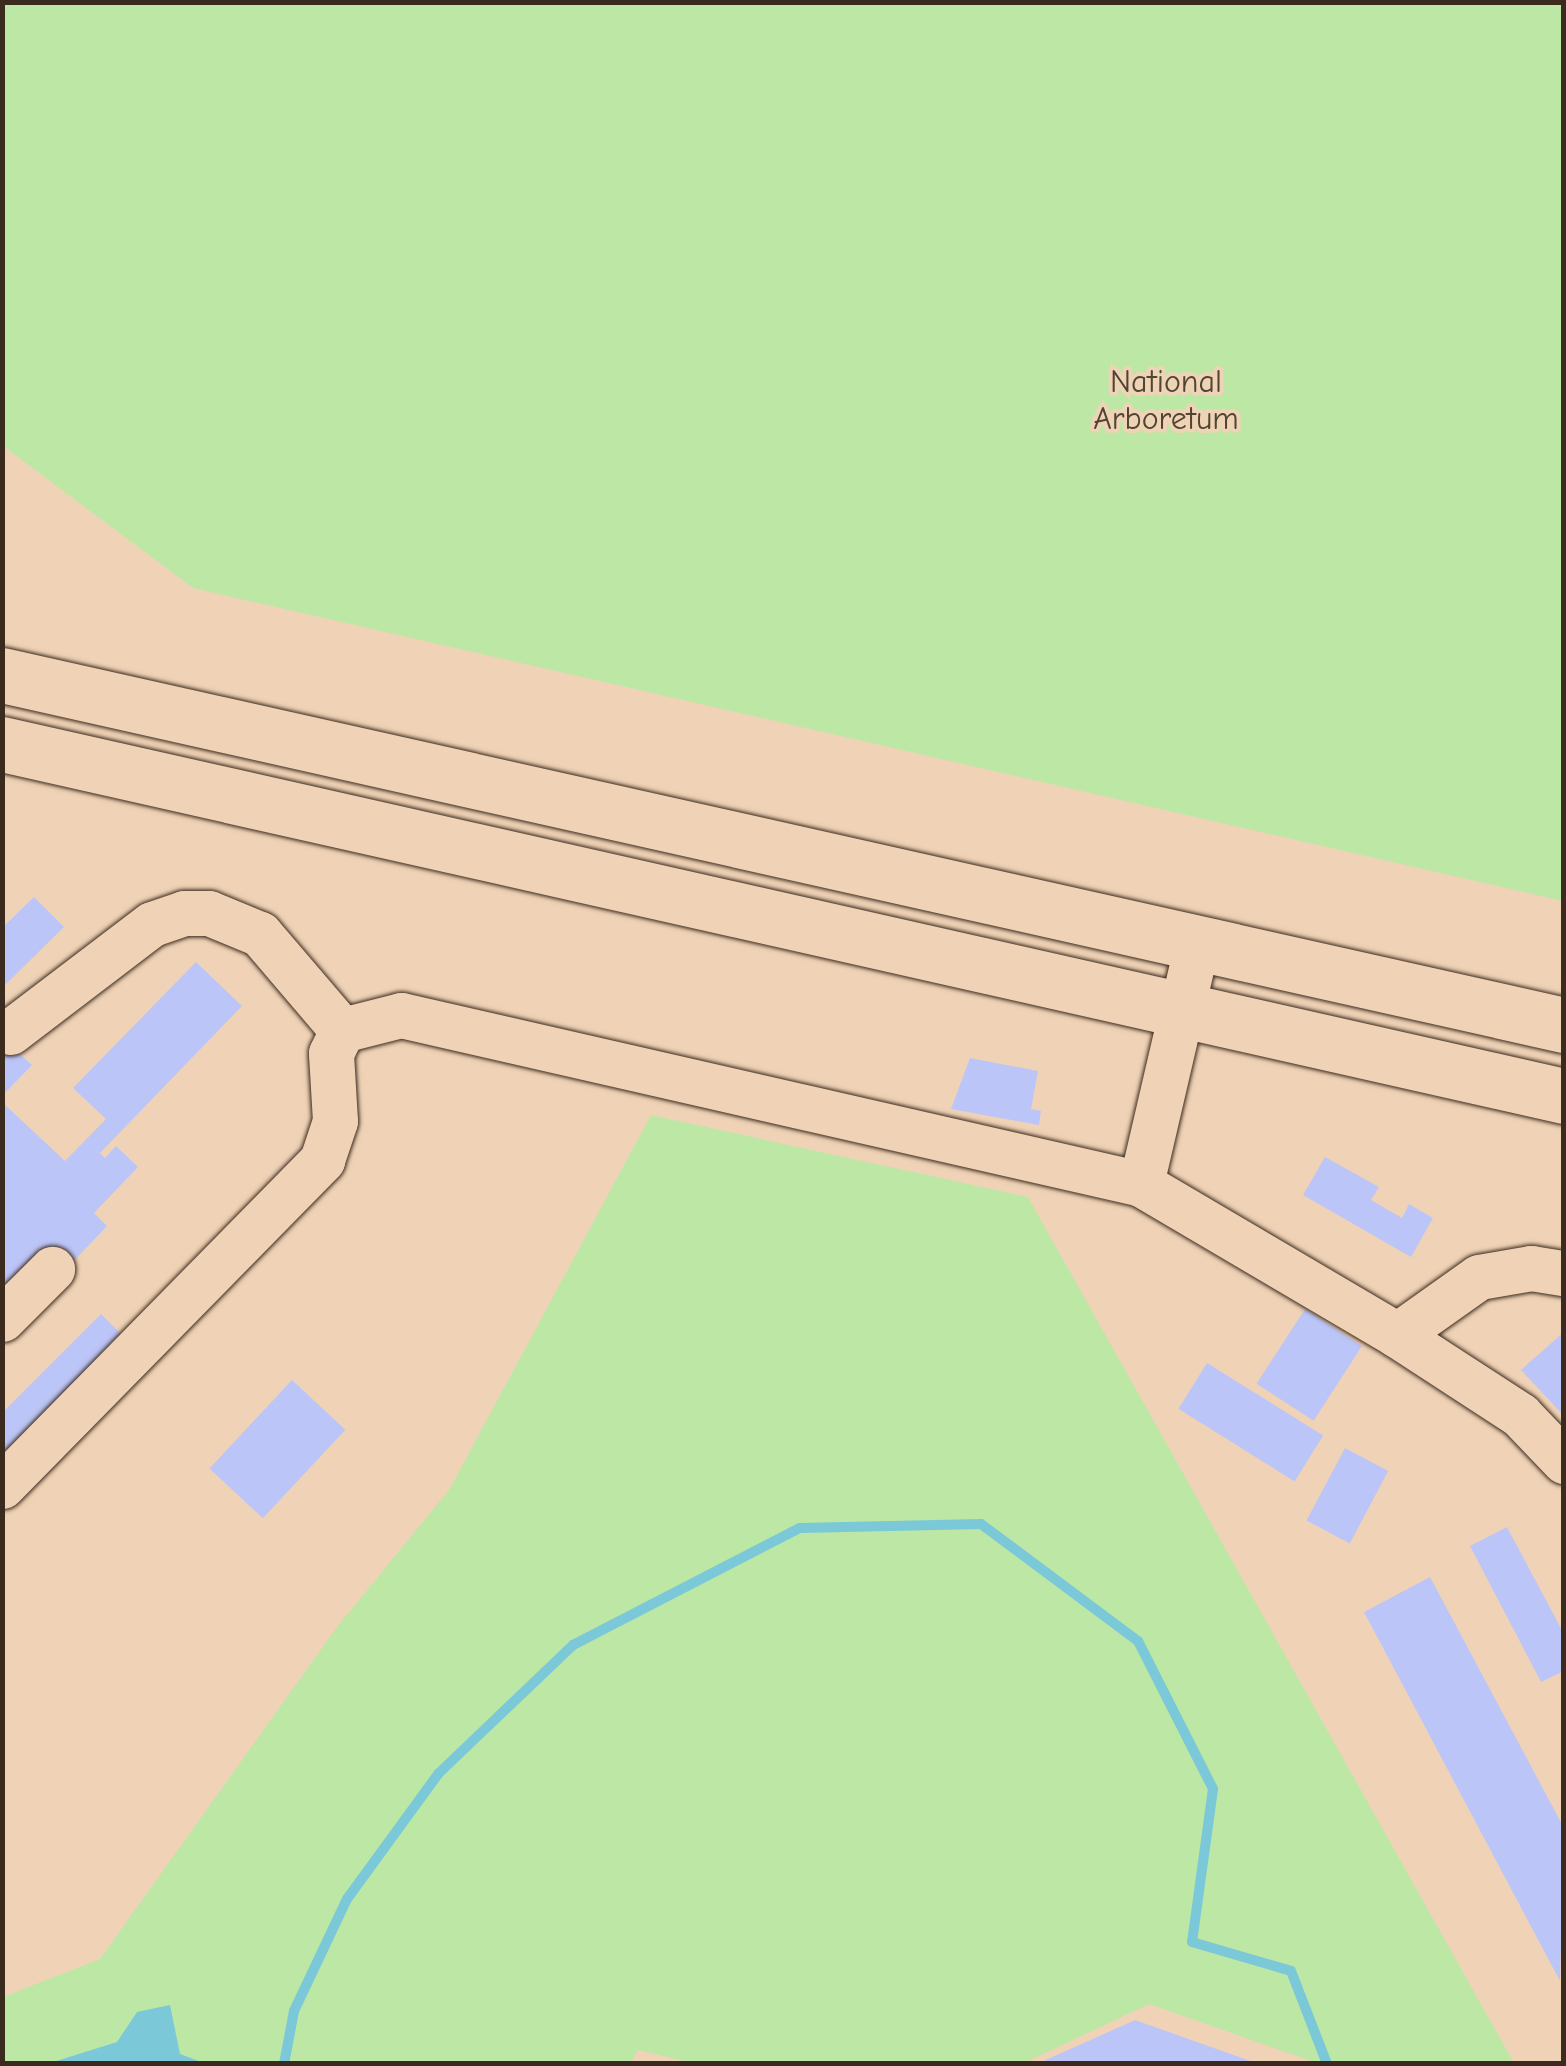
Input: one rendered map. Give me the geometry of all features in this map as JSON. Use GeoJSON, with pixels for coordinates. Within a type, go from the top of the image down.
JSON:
{"type":"FeatureCollection","features":[{"type":"Feature","properties":{"kind":"main road"},"geometry":{"type":"LineString","coordinates":[[2,674],[1564,1026]]}},
{"type":"Feature","properties":{"kind":"main road"},"geometry":{"type":"LineString","coordinates":[[2,744],[1564,1096]]}},
{"type":"Feature","properties":{"kind":"lane"},"geometry":{"type":"LineString","coordinates":[[10,1032],[152,924],[184,913],[209,913],[260,934],[342,1030]]}},
{"type":"Feature","properties":{"kind":"lane"},"geometry":{"type":"LineString","coordinates":[[1141,1184],[1197,944]]}},
{"type":"Feature","properties":{"kind":"lane"},"geometry":{"type":"LineString","coordinates":[[342,1030],[401,1015],[1141,1184],[1397,1335],[1520,1416],[1564,1460]]}},
{"type":"Feature","properties":{"kind":"lane"},"geometry":{"type":"LineString","coordinates":[[2,1486],[322,1160],[335,1121],[331,1053],[342,1030]]}},
{"type":"Feature","properties":{"kind":"lane"},"geometry":{"type":"LineString","coordinates":[[1397,1335],[1479,1277],[1531,1268],[1564,1273]]}},
{"type":"Feature","properties":{"kind":"lane"},"geometry":{"type":"LineString","coordinates":[[2,1319],[52,1269]]}},
{"type":"Feature","properties":{"kind":"green space","name":"National Arboretum"},"geometry":{"type":"Polygon","coordinates":[[[2,3],[1563,3],[1563,901],[193,588],[3,446],[2,3]]]}},
{"type":"Feature","properties":{"kind":"green space"},"geometry":{"type":"Polygon","coordinates":[[[651,1115],[1028,1197],[1514,2063],[1317,2063],[1149,2004],[1024,2063],[697,2064],[638,2050],[630,2064],[3,2064],[3,1997],[100,1959],[337,1627],[449,1490],[651,1115]]]}},
{"type":"Feature","properties":{"kind":"water"},"geometry":{"type":"Polygon","coordinates":[[[170,2005],[180,2054],[204,2063],[50,2063],[117,2042],[137,2012],[170,2005]]]}},
{"type":"Feature","properties":{"kind":"building"},"geometry":{"type":"Polygon","coordinates":[[[34,897],[64,927],[2,988],[2,928],[34,897]]]}},
{"type":"Feature","properties":{"kind":"building"},"geometry":{"type":"Polygon","coordinates":[[[196,962],[242,1006],[100,1153],[105,1158],[116,1146],[138,1167],[94,1213],[107,1226],[71,1264],[2,1285],[2,1102],[65,1161],[106,1119],[73,1088],[196,962]]]}},
{"type":"Feature","properties":{"kind":"building"},"geometry":{"type":"Polygon","coordinates":[[[9,1044],[32,1065],[2,1096],[2,1052],[9,1044]]]}},
{"type":"Feature","properties":{"kind":"building"},"geometry":{"type":"Polygon","coordinates":[[[970,1058],[1038,1071],[1031,1109],[1041,1111],[1039,1125],[951,1109],[970,1058]]]}},
{"type":"Feature","properties":{"kind":"building"},"geometry":{"type":"Polygon","coordinates":[[[1325,1157],[1379,1187],[1371,1200],[1402,1218],[1409,1204],[1433,1218],[1411,1257],[1303,1195],[1325,1157]]]}},
{"type":"Feature","properties":{"kind":"building"},"geometry":{"type":"Polygon","coordinates":[[[1305,1309],[1362,1346],[1314,1421],[1257,1384],[1305,1309]]]}},
{"type":"Feature","properties":{"kind":"building"},"geometry":{"type":"Polygon","coordinates":[[[101,1314],[123,1336],[2,1458],[2,1413],[101,1314]]]}},
{"type":"Feature","properties":{"kind":"building"},"geometry":{"type":"Polygon","coordinates":[[[1564,1332],[1564,1416],[1521,1370],[1564,1332]]]}},
{"type":"Feature","properties":{"kind":"building"},"geometry":{"type":"Polygon","coordinates":[[[1207,1363],[1323,1436],[1295,1481],[1178,1409],[1207,1363]]]}},
{"type":"Feature","properties":{"kind":"building"},"geometry":{"type":"Polygon","coordinates":[[[292,1380],[345,1430],[263,1518],[209,1468],[292,1380]]]}},
{"type":"Feature","properties":{"kind":"building"},"geometry":{"type":"Polygon","coordinates":[[[1345,1448],[1388,1471],[1350,1543],[1307,1520],[1345,1448]]]}},
{"type":"Feature","properties":{"kind":"building"},"geometry":{"type":"Polygon","coordinates":[[[1507,1527],[1564,1634],[1564,1671],[1541,1682],[1470,1546],[1507,1527]]]}},
{"type":"Feature","properties":{"kind":"building"},"geometry":{"type":"Polygon","coordinates":[[[1430,1577],[1564,1828],[1560,1981],[1364,1612],[1430,1577]]]}},
{"type":"Feature","properties":{"kind":"building"},"geometry":{"type":"Polygon","coordinates":[[[1135,2020],[1256,2063],[1256,2064],[1037,2064],[1135,2020]]]}},
{"type":"Feature","properties":{"kind":"waterway"},"geometry":{"type":"LineString","coordinates":[[284,2064],[294,2011],[347,1899],[438,1774],[573,1645],[800,1528],[981,1524],[1138,1641],[1213,1789],[1192,1942],[1291,1971],[1327,2064]]}}]}
